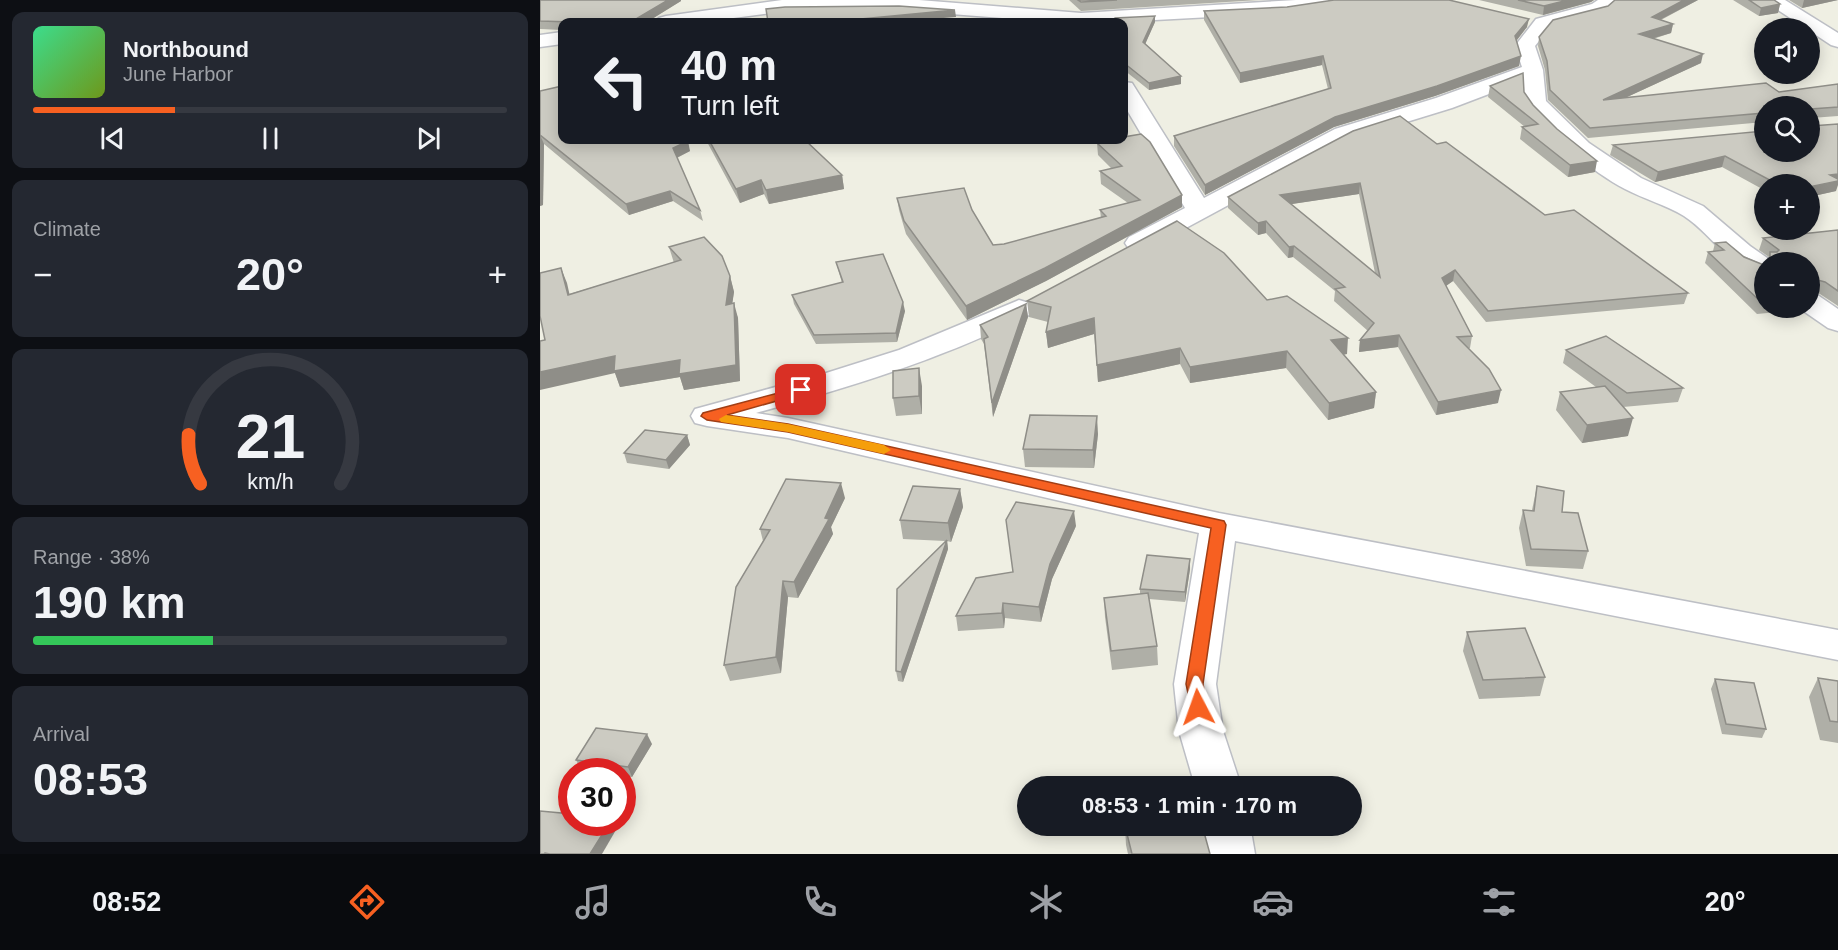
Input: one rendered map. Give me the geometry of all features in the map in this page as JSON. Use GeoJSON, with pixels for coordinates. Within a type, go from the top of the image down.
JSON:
{"type":"FeatureCollection","features":[{"type":"Feature","properties":{"kind":"street"},"geometry":{"type":"LineString","coordinates":[[1126,18],[1286,7],[1335,0]]}},
{"type":"Feature","properties":{"kind":"street"},"geometry":{"type":"LineString","coordinates":[[1520,17],[1543,23],[1599,8],[1610,0]]}},
{"type":"Feature","properties":{"kind":"street"},"geometry":{"type":"LineString","coordinates":[[1772,0],[1838,41]]}},
{"type":"Feature","properties":{"kind":"street"},"geometry":{"type":"LineString","coordinates":[[692,18],[743,10],[843,3],[911,5],[1050,18]]}},
{"type":"Feature","properties":{"kind":"street"},"geometry":{"type":"LineString","coordinates":[[1543,23],[1525,46],[1533,70],[1535,103],[1581,148],[1632,183],[1694,211],[1754,262]]}},
{"type":"Feature","properties":{"kind":"street"},"geometry":{"type":"LineString","coordinates":[[540,41],[558,39]]}},
{"type":"Feature","properties":{"kind":"street"},"geometry":{"type":"LineString","coordinates":[[1118,254],[1343,134],[1444,103],[1533,70]]}},
{"type":"Feature","properties":{"kind":"street"},"geometry":{"type":"LineString","coordinates":[[1128,95],[1199,210]]}},
{"type":"Feature","properties":{"kind":"street"},"geometry":{"type":"LineString","coordinates":[[1581,148],[1615,145]]}},
{"type":"Feature","properties":{"kind":"street"},"geometry":{"type":"LineString","coordinates":[[1040,297],[1001,318],[915,355],[817,386],[707,416],[788,428],[1219,525],[1838,645]]}},
{"type":"Feature","properties":{"kind":"street"},"geometry":{"type":"LineString","coordinates":[[1820,310],[1838,322]]}},
{"type":"Feature","properties":{"kind":"street"},"geometry":{"type":"LineString","coordinates":[[1215,776],[1201,731],[1195,684],[1219,525]]}},
{"type":"Feature","properties":{"kind":"street"},"geometry":{"type":"LineString","coordinates":[[1229,836],[1231,854]]}},
{"type":"Feature","properties":{"kind":"building"},"geometry":{"type":"Polygon","coordinates":[[[540,0],[668,0],[638,18],[558,18],[558,22],[540,21],[540,0]]]}},
{"type":"Feature","properties":{"kind":"building"},"geometry":{"type":"Polygon","coordinates":[[[1078,0],[1117,0],[1081,2],[1078,0]]]}},
{"type":"Feature","properties":{"kind":"building"},"geometry":{"type":"Polygon","coordinates":[[[1334,0],[1449,0],[1529,19],[1515,36],[1521,56],[1437,86],[1335,117],[1205,185],[1174,136],[1331,88],[1323,56],[1240,73],[1204,11],[1287,7],[1334,0]]]}},
{"type":"Feature","properties":{"kind":"building"},"geometry":{"type":"Polygon","coordinates":[[[1518,0],[1568,0],[1544,6],[1518,0]]]}},
{"type":"Feature","properties":{"kind":"building"},"geometry":{"type":"Polygon","coordinates":[[[1615,0],[1684,0],[1652,17],[1673,24],[1639,34],[1703,54],[1603,100],[1756,84],[1767,84],[1779,92],[1838,84],[1838,107],[1820,108],[1820,96],[1754,96],[1754,114],[1590,128],[1550,90],[1547,61],[1539,37],[1553,20],[1608,6],[1615,0]]]}},
{"type":"Feature","properties":{"kind":"building"},"geometry":{"type":"Polygon","coordinates":[[[1749,0],[1774,0],[1780,4],[1761,8],[1749,0]]]}},
{"type":"Feature","properties":{"kind":"building"},"geometry":{"type":"Polygon","coordinates":[[[899,6],[955,10],[871,18],[767,18],[766,9],[899,6]]]}},
{"type":"Feature","properties":{"kind":"building"},"geometry":{"type":"Polygon","coordinates":[[[1155,16],[1143,42],[1181,76],[1149,83],[1128,66],[1128,18],[1115,18],[1155,16]]]}},
{"type":"Feature","properties":{"kind":"building"},"geometry":{"type":"Polygon","coordinates":[[[1523,73],[1524,92],[1533,105],[1557,129],[1597,161],[1570,165],[1522,127],[1538,124],[1490,86],[1523,73]]]}},
{"type":"Feature","properties":{"kind":"building"},"geometry":{"type":"Polygon","coordinates":[[[558,87],[558,144],[682,144],[673,148],[700,210],[670,191],[626,204],[540,135],[540,91],[558,87]]]}},
{"type":"Feature","properties":{"kind":"building"},"geometry":{"type":"Polygon","coordinates":[[[1400,116],[1437,144],[1446,142],[1545,215],[1574,210],[1688,293],[1488,311],[1455,270],[1442,278],[1472,336],[1457,337],[1489,369],[1501,390],[1438,402],[1399,335],[1360,340],[1374,323],[1335,289],[1345,287],[1294,246],[1289,247],[1266,221],[1258,223],[1228,197],[1353,131],[1400,116]],[[1360,183],[1280,195],[1380,277],[1360,183]]]}},
{"type":"Feature","properties":{"kind":"building"},"geometry":{"type":"Polygon","coordinates":[[[1838,124],[1838,174],[1830,175],[1838,181],[1820,185],[1820,174],[1758,174],[1725,156],[1658,172],[1613,145],[1754,132],[1754,162],[1820,162],[1820,125],[1838,124]]]}},
{"type":"Feature","properties":{"kind":"building"},"geometry":{"type":"Polygon","coordinates":[[[1141,134],[1150,142],[1182,195],[1045,268],[966,306],[904,221],[897,198],[964,188],[972,210],[993,245],[1106,216],[1100,210],[1140,200],[1100,171],[1122,166],[1098,144],[1128,144],[1128,136],[1141,134]]]}},
{"type":"Feature","properties":{"kind":"building"},"geometry":{"type":"Polygon","coordinates":[[[711,144],[809,144],[842,175],[766,190],[761,180],[736,189],[711,144]]]}},
{"type":"Feature","properties":{"kind":"building"},"geometry":{"type":"Polygon","coordinates":[[[1177,221],[1224,253],[1267,300],[1287,296],[1348,338],[1331,340],[1376,392],[1329,403],[1287,351],[1190,367],[1180,348],[1097,365],[1094,318],[1046,332],[1051,307],[1027,301],[1177,221]]]}},
{"type":"Feature","properties":{"kind":"building"},"geometry":{"type":"Polygon","coordinates":[[[1838,230],[1838,291],[1820,281],[1820,252],[1777,252],[1779,250],[1766,240],[1820,240],[1820,232],[1838,230]]]}},
{"type":"Feature","properties":{"kind":"building"},"geometry":{"type":"Polygon","coordinates":[[[704,237],[722,256],[730,276],[726,305],[734,303],[736,365],[679,374],[680,360],[614,371],[615,356],[540,372],[540,341],[545,340],[540,316],[540,273],[561,268],[568,295],[681,260],[669,247],[704,237]]]}},
{"type":"Feature","properties":{"kind":"building"},"geometry":{"type":"Polygon","coordinates":[[[1726,242],[1744,257],[1754,261],[1754,295],[1708,252],[1724,250],[1715,243],[1726,242]]]}},
{"type":"Feature","properties":{"kind":"building"},"geometry":{"type":"Polygon","coordinates":[[[883,254],[903,302],[896,333],[814,335],[792,295],[843,282],[836,262],[883,254]]]}},
{"type":"Feature","properties":{"kind":"building"},"geometry":{"type":"Polygon","coordinates":[[[1026,304],[992,403],[984,339],[988,337],[980,325],[1026,304]]]}},
{"type":"Feature","properties":{"kind":"building"},"geometry":{"type":"Polygon","coordinates":[[[1606,336],[1683,388],[1627,393],[1566,350],[1606,336]]]}},
{"type":"Feature","properties":{"kind":"building"},"geometry":{"type":"Polygon","coordinates":[[[919,368],[919,396],[893,398],[893,371],[919,368]]]}},
{"type":"Feature","properties":{"kind":"building"},"geometry":{"type":"Polygon","coordinates":[[[1605,386],[1633,418],[1587,425],[1560,392],[1605,386]]]}},
{"type":"Feature","properties":{"kind":"building"},"geometry":{"type":"Polygon","coordinates":[[[1030,415],[1097,416],[1093,450],[1023,449],[1030,415]]]}},
{"type":"Feature","properties":{"kind":"building"},"geometry":{"type":"Polygon","coordinates":[[[645,430],[687,435],[666,460],[624,453],[645,430]]]}},
{"type":"Feature","properties":{"kind":"building"},"geometry":{"type":"Polygon","coordinates":[[[786,479],[841,483],[825,518],[829,519],[794,582],[783,581],[776,657],[724,665],[736,587],[770,530],[760,529],[786,479]]]}},
{"type":"Feature","properties":{"kind":"building"},"geometry":{"type":"Polygon","coordinates":[[[913,486],[960,489],[948,523],[900,520],[913,486]]]}},
{"type":"Feature","properties":{"kind":"building"},"geometry":{"type":"Polygon","coordinates":[[[1537,486],[1564,491],[1562,512],[1578,513],[1588,551],[1531,549],[1523,510],[1534,511],[1537,486]]]}},
{"type":"Feature","properties":{"kind":"building"},"geometry":{"type":"Polygon","coordinates":[[[1016,502],[1074,511],[1050,564],[1039,607],[1003,603],[1002,613],[956,616],[976,578],[1013,572],[1006,520],[1016,502]]]}},
{"type":"Feature","properties":{"kind":"building"},"geometry":{"type":"Polygon","coordinates":[[[947,540],[901,672],[896,671],[897,589],[947,540]]]}},
{"type":"Feature","properties":{"kind":"building"},"geometry":{"type":"Polygon","coordinates":[[[1147,555],[1190,559],[1185,592],[1140,589],[1147,555]]]}},
{"type":"Feature","properties":{"kind":"building"},"geometry":{"type":"Polygon","coordinates":[[[1148,593],[1157,646],[1111,651],[1104,598],[1148,593]]]}},
{"type":"Feature","properties":{"kind":"building"},"geometry":{"type":"Polygon","coordinates":[[[1525,628],[1545,677],[1483,680],[1467,632],[1525,628]]]}},
{"type":"Feature","properties":{"kind":"building"},"geometry":{"type":"Polygon","coordinates":[[[1818,678],[1838,681],[1838,722],[1830,721],[1818,678]]]}},
{"type":"Feature","properties":{"kind":"building"},"geometry":{"type":"Polygon","coordinates":[[[1715,679],[1754,683],[1766,729],[1726,724],[1715,679]]]}},
{"type":"Feature","properties":{"kind":"building"},"geometry":{"type":"Polygon","coordinates":[[[596,728],[647,734],[633,758],[577,758],[596,728]]]}},
{"type":"Feature","properties":{"kind":"building"},"geometry":{"type":"Polygon","coordinates":[[[540,811],[558,813],[558,836],[601,836],[590,854],[540,854],[540,811]]]}},
{"type":"Feature","properties":{"kind":"building"},"geometry":{"type":"Polygon","coordinates":[[[1128,836],[1205,836],[1210,854],[1132,854],[1128,836]]]}},
{"type":"Feature","properties":{"kind":"slow traffic"},"geometry":{"type":"LineString","coordinates":[[726,419],[788,428],[884,450]]}},
{"type":"Feature","properties":{"kind":"route"},"geometry":{"type":"LineString","coordinates":[[801,390],[707,416],[788,428],[1098,500],[1219,525],[1195,684],[1198,707]]}}]}
